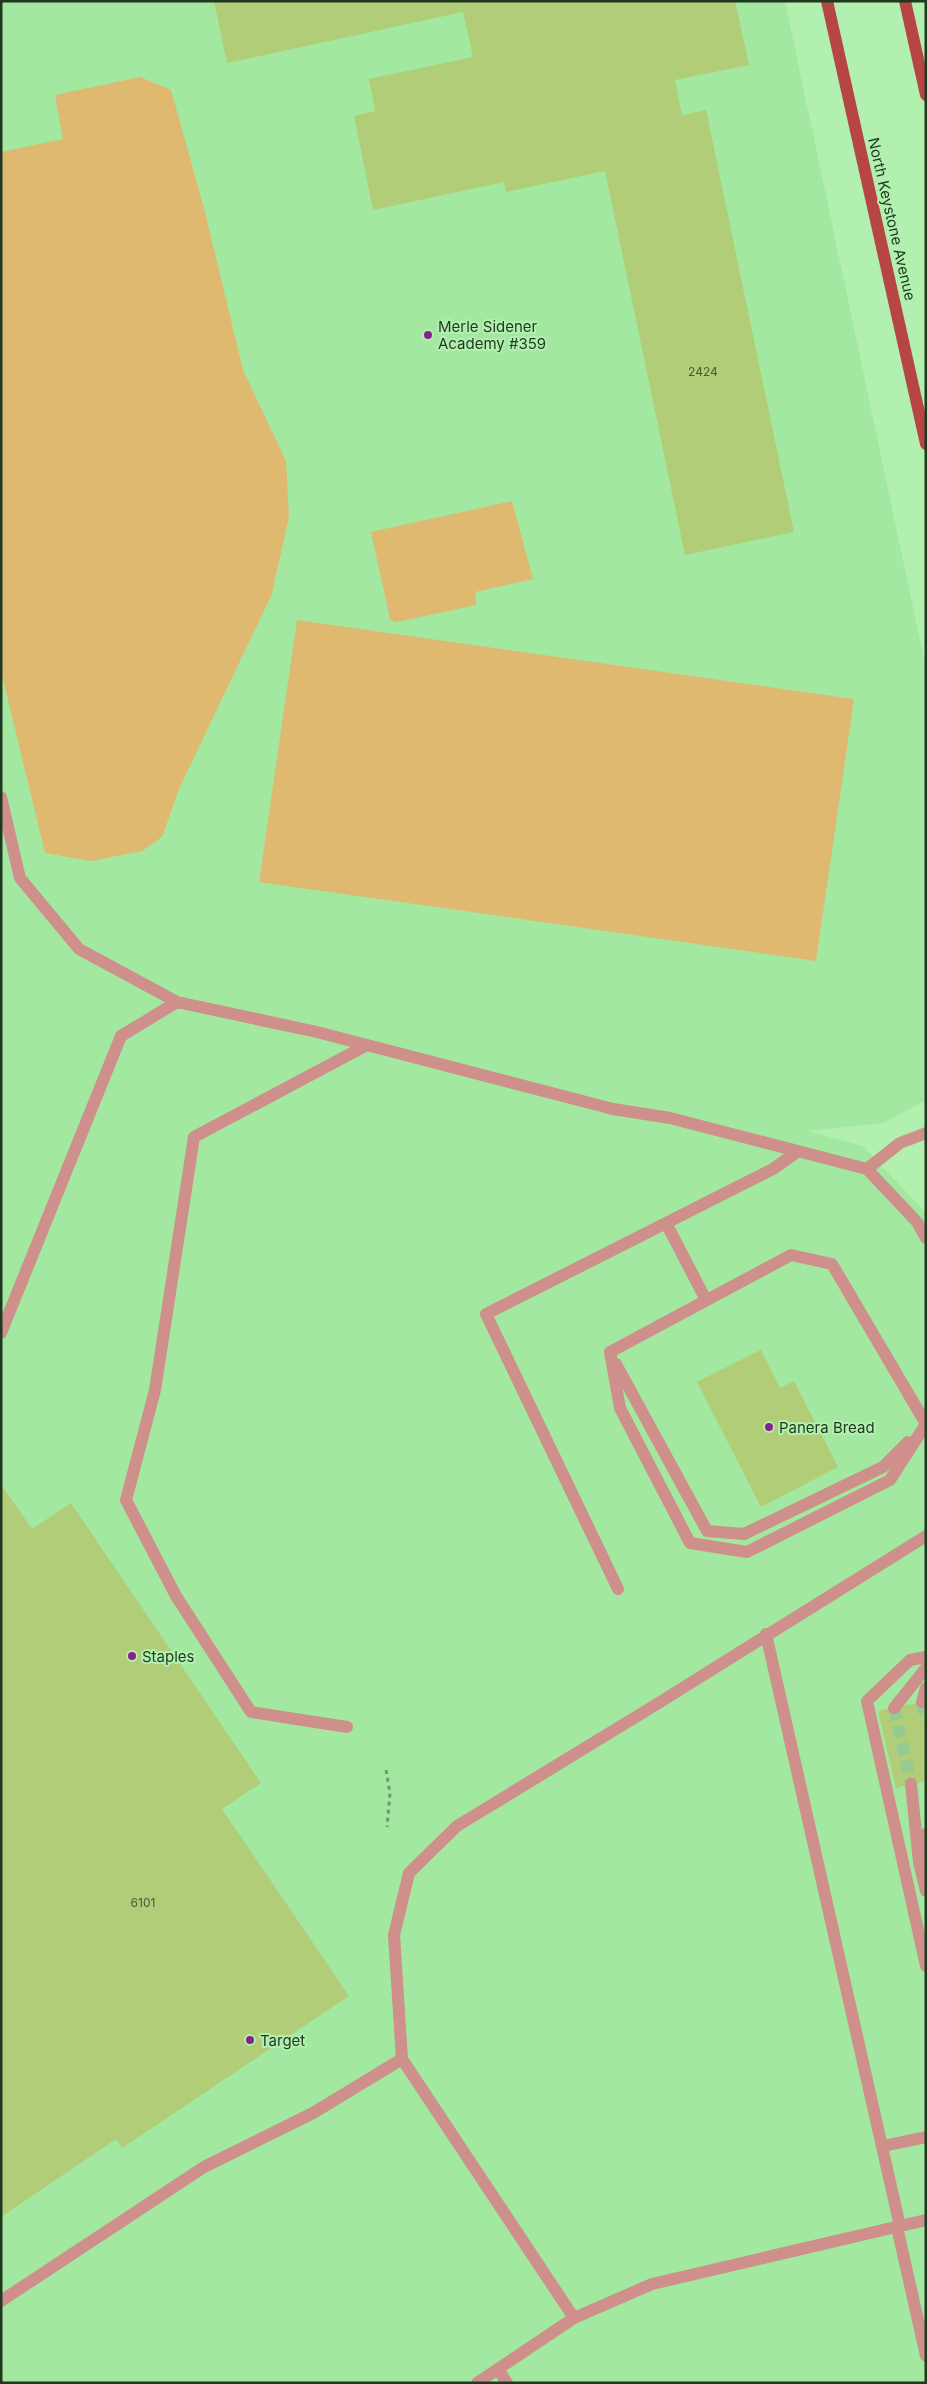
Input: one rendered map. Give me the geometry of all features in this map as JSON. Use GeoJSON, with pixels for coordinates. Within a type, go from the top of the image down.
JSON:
{"type":"FeatureCollection","features":[{"type":"Feature","properties":{"kind":"main road","name":"North Keystone Avenue"},"geometry":{"type":"LineString","coordinates":[[827,1],[926,444]]}},
{"type":"Feature","properties":{"kind":"main road"},"geometry":{"type":"LineString","coordinates":[[905,1],[926,94]]}},
{"type":"Feature","properties":{"kind":"lane"},"geometry":{"type":"LineString","coordinates":[[1,797],[20,878],[79,949],[177,1002],[317,1032],[613,1109],[670,1118],[867,1169],[921,1220],[926,1238]]}},
{"type":"Feature","properties":{"kind":"lane"},"geometry":{"type":"LineString","coordinates":[[1,1333],[121,1036],[177,1002]]}},
{"type":"Feature","properties":{"kind":"lane"},"geometry":{"type":"LineString","coordinates":[[348,1727],[251,1712],[176,1596],[126,1500],[155,1390],[194,1137],[367,1045]]}},
{"type":"Feature","properties":{"kind":"lane"},"geometry":{"type":"LineString","coordinates":[[867,1169],[900,1143],[926,1134]]}},
{"type":"Feature","properties":{"kind":"lane"},"geometry":{"type":"LineString","coordinates":[[618,1589],[486,1314],[773,1169],[797,1152]]}},
{"type":"Feature","properties":{"kind":"lane"},"geometry":{"type":"LineString","coordinates":[[666,1223],[706,1300]]}},
{"type":"Feature","properties":{"kind":"lane"},"geometry":{"type":"LineString","coordinates":[[610,1352],[791,1255],[832,1264],[926,1424]]}},
{"type":"Feature","properties":{"kind":"lane"},"geometry":{"type":"LineString","coordinates":[[610,1352],[707,1531],[744,1534],[883,1467],[926,1424]]}},
{"type":"Feature","properties":{"kind":"lane"},"geometry":{"type":"LineString","coordinates":[[610,1352],[620,1408],[690,1543],[747,1552],[890,1480],[926,1424]]}},
{"type":"Feature","properties":{"kind":"lane"},"geometry":{"type":"LineString","coordinates":[[574,2318],[402,2059],[394,1935],[409,1873],[457,1826],[926,1536]]}},
{"type":"Feature","properties":{"kind":"lane"},"geometry":{"type":"LineString","coordinates":[[766,1634],[899,2226],[921,2310],[926,2356]]}},
{"type":"Feature","properties":{"kind":"lane"},"geometry":{"type":"LineString","coordinates":[[926,1657],[910,1660],[868,1701],[926,1966]]}},
{"type":"Feature","properties":{"kind":"lane"},"geometry":{"type":"LineString","coordinates":[[894,1708],[926,1668]]}},
{"type":"Feature","properties":{"kind":"lane"},"geometry":{"type":"LineString","coordinates":[[922,1702],[926,1688]]}},
{"type":"Feature","properties":{"kind":"lane"},"geometry":{"type":"LineString","coordinates":[[911,1784],[919,1862],[926,1891]]}},
{"type":"Feature","properties":{"kind":"lane"},"geometry":{"type":"LineString","coordinates":[[919,1862],[926,1834]]}},
{"type":"Feature","properties":{"kind":"lane"},"geometry":{"type":"LineString","coordinates":[[1,2301],[204,2167],[313,2113],[402,2059]]}},
{"type":"Feature","properties":{"kind":"lane"},"geometry":{"type":"LineString","coordinates":[[882,2146],[926,2137]]}},
{"type":"Feature","properties":{"kind":"lane"},"geometry":{"type":"LineString","coordinates":[[477,2383],[574,2318],[652,2284],[926,2220]]}},
{"type":"Feature","properties":{"kind":"lane"},"geometry":{"type":"LineString","coordinates":[[498,2369],[508,2383]]}},
{"type":"Feature","properties":{"kind":"path"},"geometry":{"type":"LineString","coordinates":[[386,1770],[390,1793],[387,1827]]}},
{"type":"Feature","properties":{"kind":"shaded area"},"geometry":{"type":"Polygon","coordinates":[[[1,1],[785,1],[926,669],[926,1100],[884,1123],[807,1131],[863,1146],[926,1213],[926,2383],[1,2383],[1,1]]]}},
{"type":"Feature","properties":{"kind":"shaded area"},"geometry":{"type":"Polygon","coordinates":[[[140,77],[171,90],[204,208],[243,370],[286,461],[289,516],[272,594],[179,789],[162,837],[142,851],[91,861],[45,853],[1,671],[1,152],[63,139],[55,95],[140,77]]]}},
{"type":"Feature","properties":{"kind":"shaded area"},"geometry":{"type":"Polygon","coordinates":[[[512,501],[533,579],[475,592],[476,605],[402,621],[395,622],[390,619],[371,532],[512,501]]]}},
{"type":"Feature","properties":{"kind":"shaded area"},"geometry":{"type":"Polygon","coordinates":[[[297,620],[854,699],[816,961],[259,882],[297,620]]]}},
{"type":"Feature","properties":{"kind":"building"},"geometry":{"type":"Polygon","coordinates":[[[214,1],[735,1],[749,65],[675,80],[682,115],[706,110],[794,532],[685,555],[605,171],[506,192],[504,182],[373,210],[354,116],[375,111],[369,79],[473,57],[463,12],[227,63],[214,1]]]}},
{"type":"Feature","properties":{"kind":"building","name":"Panera Bread"},"geometry":{"type":"Polygon","coordinates":[[[761,1350],[780,1388],[794,1381],[838,1467],[761,1507],[697,1382],[761,1350]]]}},
{"type":"Feature","properties":{"kind":"building"},"geometry":{"type":"Polygon","coordinates":[[[1,1484],[32,1529],[71,1503],[261,1783],[222,1809],[349,1996],[122,2148],[116,2139],[1,2217],[1,1484]]]}},
{"type":"Feature","properties":{"kind":"building"},"geometry":{"type":"Polygon","coordinates":[[[926,1701],[926,1781],[896,1788],[878,1711],[926,1701]]]}},
{"type":"Feature","properties":{"kind":"tunnel"},"geometry":{"type":"LineString","coordinates":[[922,1702],[926,1720]]}},
{"type":"Feature","properties":{"kind":"tunnel"},"geometry":{"type":"LineString","coordinates":[[894,1708],[911,1784]]}},
{"type":"Feature","properties":{"kind":"place","name":"Merle Sidener Academy #359"},"geometry":{"type":"Point","coordinates":[428,335]}},
{"type":"Feature","properties":{"kind":"place","name":"Panera Bread"},"geometry":{"type":"Point","coordinates":[769,1427]}},
{"type":"Feature","properties":{"kind":"place","name":"Staples"},"geometry":{"type":"Point","coordinates":[132,1656]}},
{"type":"Feature","properties":{"kind":"place","name":"Target"},"geometry":{"type":"Point","coordinates":[250,2040]}}]}
